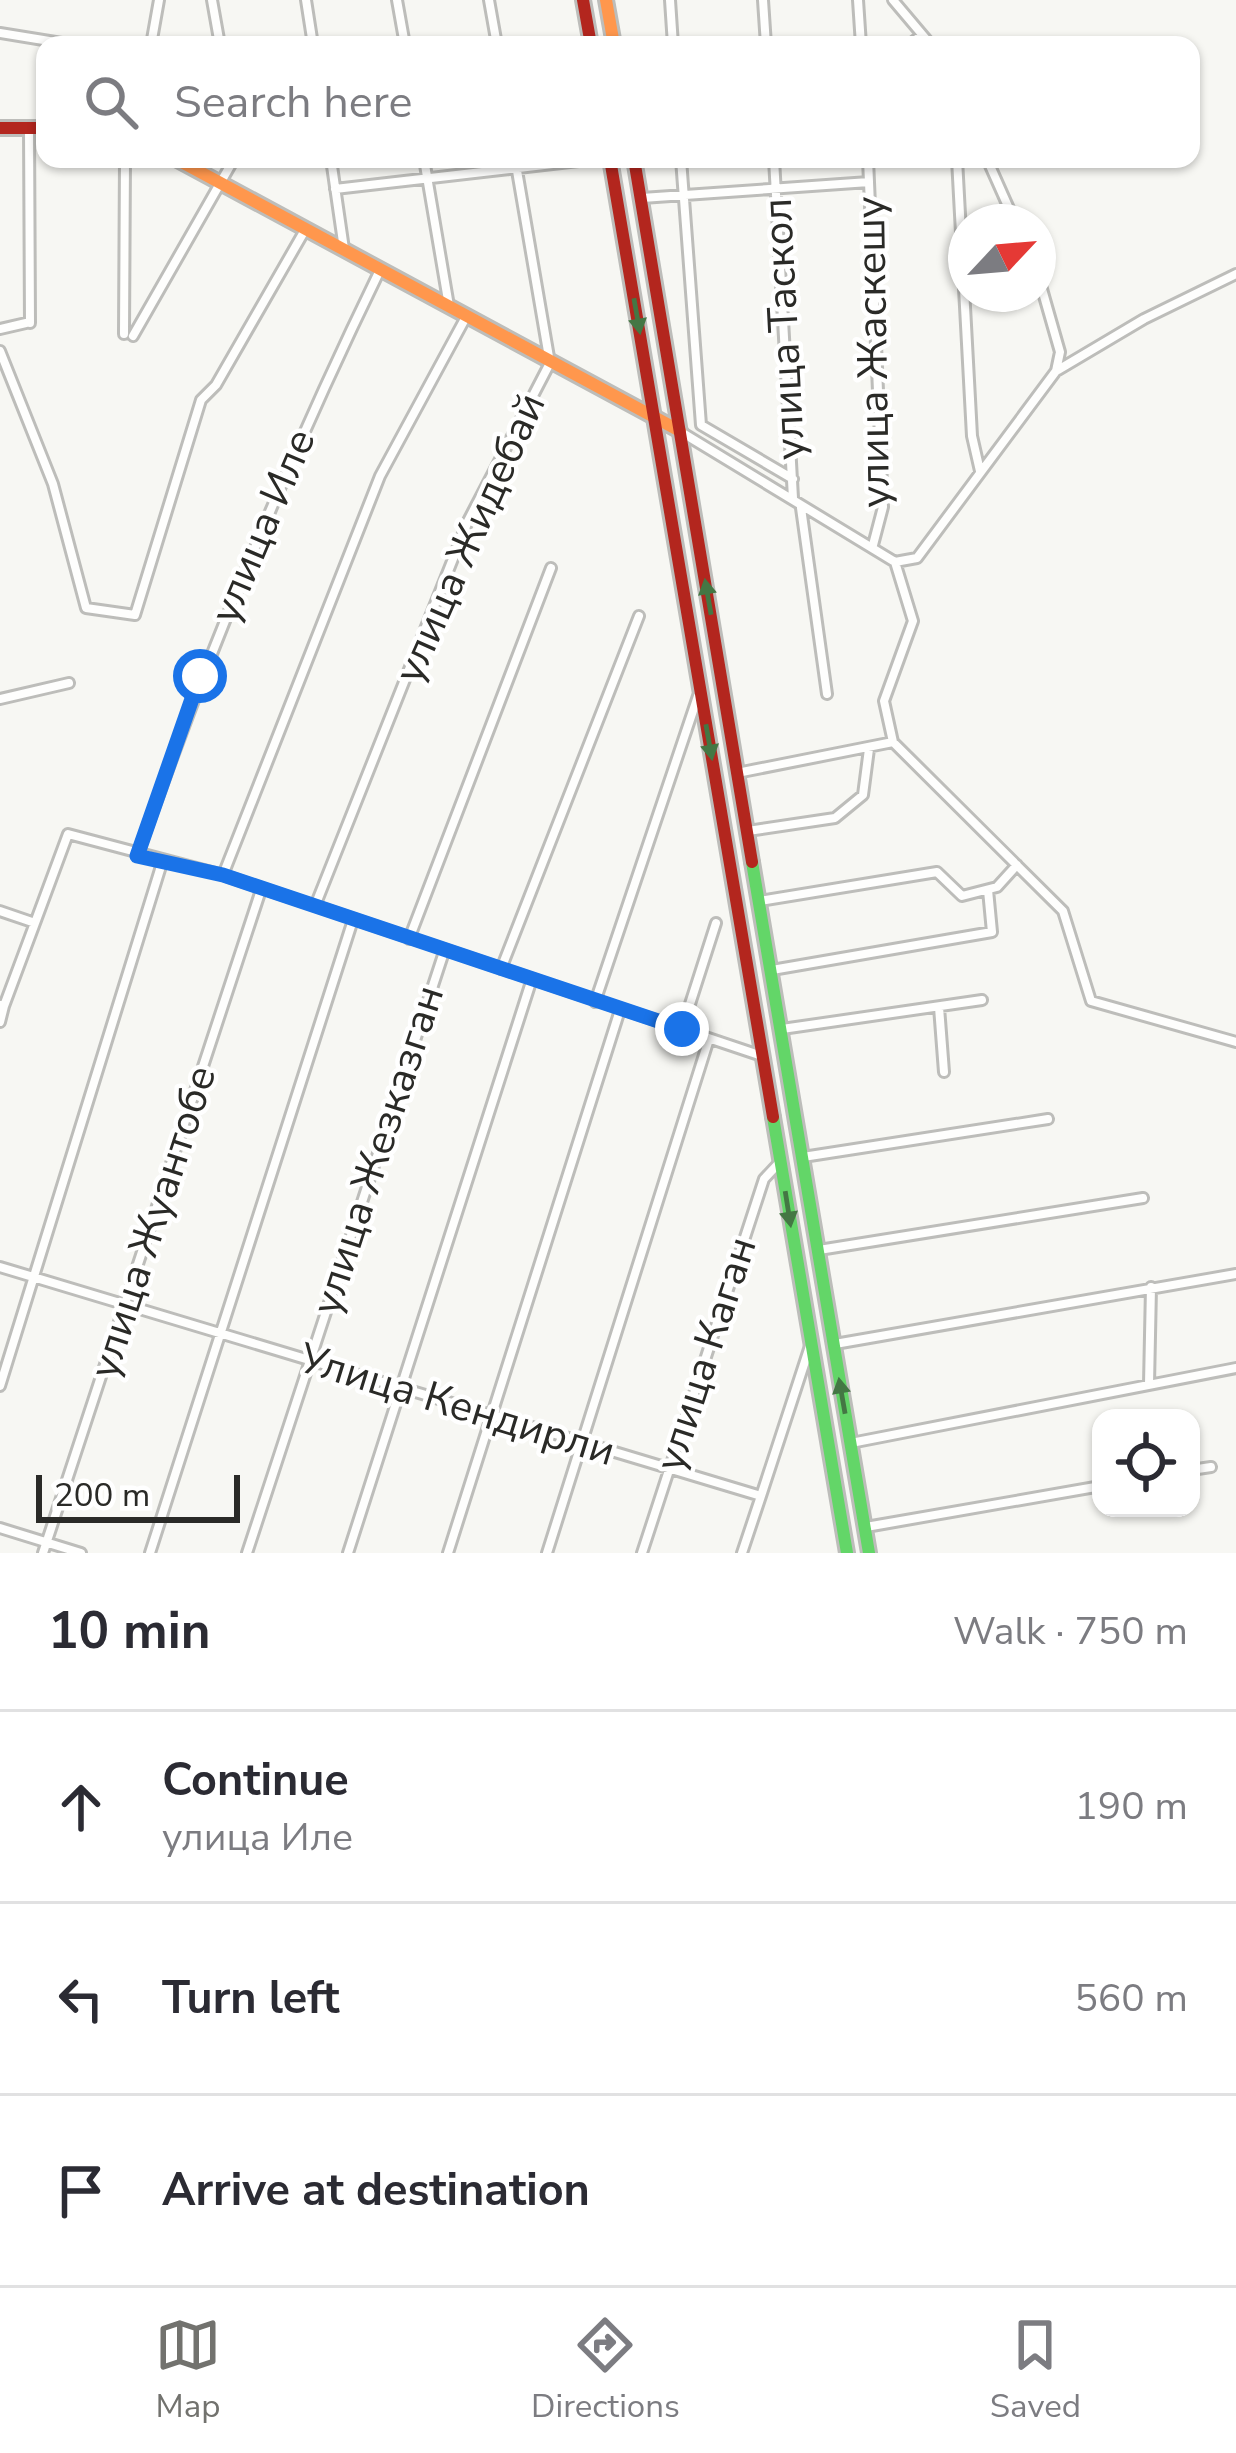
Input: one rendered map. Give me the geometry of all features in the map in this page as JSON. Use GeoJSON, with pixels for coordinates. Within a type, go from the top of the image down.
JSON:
{"type":"FeatureCollection","features":[{"type":"Feature","properties":{"kind":"main road"},"geometry":{"type":"LineString","coordinates":[[583,0],[589,36]]}},
{"type":"Feature","properties":{"kind":"main road"},"geometry":{"type":"LineString","coordinates":[[606,0],[612,36]]}},
{"type":"Feature","properties":{"kind":"main road"},"geometry":{"type":"LineString","coordinates":[[0,128],[36,128]]}},
{"type":"Feature","properties":{"kind":"main road"},"geometry":{"type":"LineString","coordinates":[[192,168],[680,431]]}},
{"type":"Feature","properties":{"kind":"main road"},"geometry":{"type":"LineString","coordinates":[[612,168],[847,1553]]}},
{"type":"Feature","properties":{"kind":"main road"},"geometry":{"type":"LineString","coordinates":[[635,168],[868,1553]]}},
{"type":"Feature","properties":{"kind":"main road"},"geometry":{"type":"LineString","coordinates":[[628,267],[651,264]]}},
{"type":"Feature","properties":{"kind":"main road"},"geometry":{"type":"LineString","coordinates":[[667,495],[690,492]]}},
{"type":"Feature","properties":{"kind":"street"},"geometry":{"type":"LineString","coordinates":[[153,36],[159,0]]}},
{"type":"Feature","properties":{"kind":"street"},"geometry":{"type":"LineString","coordinates":[[212,0],[218,36]]}},
{"type":"Feature","properties":{"kind":"street"},"geometry":{"type":"LineString","coordinates":[[306,0],[312,36]]}},
{"type":"Feature","properties":{"kind":"street"},"geometry":{"type":"LineString","coordinates":[[398,0],[404,36]]}},
{"type":"Feature","properties":{"kind":"street"},"geometry":{"type":"LineString","coordinates":[[489,0],[495,36]]}},
{"type":"Feature","properties":{"kind":"street"},"geometry":{"type":"LineString","coordinates":[[670,0],[673,36]]}},
{"type":"Feature","properties":{"kind":"street"},"geometry":{"type":"LineString","coordinates":[[763,0],[765,36]]}},
{"type":"Feature","properties":{"kind":"street"},"geometry":{"type":"LineString","coordinates":[[858,0],[860,36]]}},
{"type":"Feature","properties":{"kind":"street"},"geometry":{"type":"LineString","coordinates":[[893,0],[922,35]]}},
{"type":"Feature","properties":{"kind":"street"},"geometry":{"type":"LineString","coordinates":[[0,33],[36,39]]}},
{"type":"Feature","properties":{"kind":"street"},"geometry":{"type":"LineString","coordinates":[[0,329],[5,323],[28,323],[29,128]]}},
{"type":"Feature","properties":{"kind":"street"},"geometry":{"type":"LineString","coordinates":[[125,168],[128,335],[229,168]]}},
{"type":"Feature","properties":{"kind":"street"},"geometry":{"type":"LineString","coordinates":[[332,168],[345,250]]}},
{"type":"Feature","properties":{"kind":"street"},"geometry":{"type":"LineString","coordinates":[[426,168],[449,308]]}},
{"type":"Feature","properties":{"kind":"street"},"geometry":{"type":"LineString","coordinates":[[335,189],[494,168]]}},
{"type":"Feature","properties":{"kind":"street","name":"улица Жидебай"},"geometry":{"type":"LineString","coordinates":[[315,906],[468,520],[550,363],[517,168]]}},
{"type":"Feature","properties":{"kind":"street"},"geometry":{"type":"LineString","coordinates":[[682,168],[701,424],[794,479]]}},
{"type":"Feature","properties":{"kind":"street","name":"улица Таскол"},"geometry":{"type":"LineString","coordinates":[[775,168],[794,479],[827,694]]}},
{"type":"Feature","properties":{"kind":"street","name":"улица Жаскешу"},"geometry":{"type":"LineString","coordinates":[[868,168],[883,507],[873,545]]}},
{"type":"Feature","properties":{"kind":"street"},"geometry":{"type":"LineString","coordinates":[[958,168],[973,436],[980,473]]}},
{"type":"Feature","properties":{"kind":"street"},"geometry":{"type":"LineString","coordinates":[[991,168],[1007,204]]}},
{"type":"Feature","properties":{"kind":"street"},"geometry":{"type":"LineString","coordinates":[[640,198],[869,182]]}},
{"type":"Feature","properties":{"kind":"street"},"geometry":{"type":"LineString","coordinates":[[0,351],[53,484],[86,608],[135,615],[201,400],[215,385],[305,230]]}},
{"type":"Feature","properties":{"kind":"street","name":"улица Иле"},"geometry":{"type":"LineString","coordinates":[[137,856],[200,676],[302,432],[380,270]]}},
{"type":"Feature","properties":{"kind":"street"},"geometry":{"type":"LineString","coordinates":[[895,562],[916,558],[1057,371],[1236,274]]}},
{"type":"Feature","properties":{"kind":"street"},"geometry":{"type":"LineString","coordinates":[[1049,312],[1060,352],[1057,371]]}},
{"type":"Feature","properties":{"kind":"street"},"geometry":{"type":"LineString","coordinates":[[223,875],[380,476],[466,317]]}},
{"type":"Feature","properties":{"kind":"street"},"geometry":{"type":"LineString","coordinates":[[680,431],[895,562],[913,621],[884,701],[893,742],[1063,911],[1090,1001],[1236,1042]]}},
{"type":"Feature","properties":{"kind":"street","name":"улица Жезказган"},"geometry":{"type":"LineString","coordinates":[[409,939],[551,568]]}},
{"type":"Feature","properties":{"kind":"street"},"geometry":{"type":"LineString","coordinates":[[501,969],[639,616]]}},
{"type":"Feature","properties":{"kind":"street"},"geometry":{"type":"LineString","coordinates":[[0,699],[69,683]]}},
{"type":"Feature","properties":{"kind":"street"},"geometry":{"type":"LineString","coordinates":[[595,1002],[700,689]]}},
{"type":"Feature","properties":{"kind":"street"},"geometry":{"type":"LineString","coordinates":[[737,773],[893,742]]}},
{"type":"Feature","properties":{"kind":"street"},"geometry":{"type":"LineString","coordinates":[[747,831],[835,818],[863,795],[869,749]]}},
{"type":"Feature","properties":{"kind":"street"},"geometry":{"type":"LineString","coordinates":[[0,1022],[2,1005],[68,834],[162,863],[223,875],[762,1056]]}},
{"type":"Feature","properties":{"kind":"street"},"geometry":{"type":"LineString","coordinates":[[0,1386],[162,863]]}},
{"type":"Feature","properties":{"kind":"street"},"geometry":{"type":"LineString","coordinates":[[759,901],[937,872],[962,896],[988,890],[1017,866]]}},
{"type":"Feature","properties":{"kind":"street","name":"улица Жуантобе"},"geometry":{"type":"LineString","coordinates":[[45,1548],[261,890]]}},
{"type":"Feature","properties":{"kind":"street"},"geometry":{"type":"LineString","coordinates":[[770,970],[992,932],[988,890]]}},
{"type":"Feature","properties":{"kind":"street"},"geometry":{"type":"LineString","coordinates":[[0,911],[35,923]]}},
{"type":"Feature","properties":{"kind":"street"},"geometry":{"type":"LineString","coordinates":[[150,1553],[353,920]]}},
{"type":"Feature","properties":{"kind":"street"},"geometry":{"type":"LineString","coordinates":[[682,1029],[716,923]]}},
{"type":"Feature","properties":{"kind":"street","name":"улица Жезказган"},"geometry":{"type":"LineString","coordinates":[[247,1553],[444,952]]}},
{"type":"Feature","properties":{"kind":"street"},"geometry":{"type":"LineString","coordinates":[[348,1553],[532,982]]}},
{"type":"Feature","properties":{"kind":"street"},"geometry":{"type":"LineString","coordinates":[[780,1030],[982,1000]]}},
{"type":"Feature","properties":{"kind":"street"},"geometry":{"type":"LineString","coordinates":[[939,1007],[944,1072]]}},
{"type":"Feature","properties":{"kind":"street"},"geometry":{"type":"LineString","coordinates":[[448,1553],[488,1414],[620,1010]]}},
{"type":"Feature","properties":{"kind":"street","name":"Улица Кендирли"},"geometry":{"type":"LineString","coordinates":[[547,1553],[709,1038]]}},
{"type":"Feature","properties":{"kind":"street"},"geometry":{"type":"LineString","coordinates":[[802,1158],[1048,1119]]}},
{"type":"Feature","properties":{"kind":"street","name":"улица Каган"},"geometry":{"type":"LineString","coordinates":[[642,1553],[764,1179],[780,1162]]}},
{"type":"Feature","properties":{"kind":"street"},"geometry":{"type":"LineString","coordinates":[[818,1250],[1143,1198]]}},
{"type":"Feature","properties":{"kind":"street","name":"Улица Кендирли"},"geometry":{"type":"LineString","coordinates":[[0,1267],[761,1496]]}},
{"type":"Feature","properties":{"kind":"street"},"geometry":{"type":"LineString","coordinates":[[833,1344],[1236,1274]]}},
{"type":"Feature","properties":{"kind":"street"},"geometry":{"type":"LineString","coordinates":[[1149,1384],[1151,1287]]}},
{"type":"Feature","properties":{"kind":"street"},"geometry":{"type":"LineString","coordinates":[[742,1553],[810,1345]]}},
{"type":"Feature","properties":{"kind":"street"},"geometry":{"type":"LineString","coordinates":[[850,1443],[1236,1368]]}},
{"type":"Feature","properties":{"kind":"street"},"geometry":{"type":"LineString","coordinates":[[1200,1468],[1211,1466]]}},
{"type":"Feature","properties":{"kind":"street"},"geometry":{"type":"LineString","coordinates":[[864,1527],[1092,1488]]}},
{"type":"Feature","properties":{"kind":"street"},"geometry":{"type":"LineString","coordinates":[[0,1528],[45,1548],[81,1553]]}},
{"type":"Feature","properties":{"kind":"traffic: fast"},"geometry":{"type":"LineString","coordinates":[[752,862],[869,1553]]}},
{"type":"Feature","properties":{"kind":"traffic: fast"},"geometry":{"type":"LineString","coordinates":[[773,1117],[847,1553]]}},
{"type":"Feature","properties":{"kind":"traffic: slow"},"geometry":{"type":"LineString","coordinates":[[606,0],[612,36]]}},
{"type":"Feature","properties":{"kind":"traffic: slow"},"geometry":{"type":"LineString","coordinates":[[193,168],[680,431]]}},
{"type":"Feature","properties":{"kind":"traffic: jam"},"geometry":{"type":"LineString","coordinates":[[583,0],[589,36]]}},
{"type":"Feature","properties":{"kind":"traffic: jam"},"geometry":{"type":"LineString","coordinates":[[0,128],[36,128]]}},
{"type":"Feature","properties":{"kind":"traffic: jam"},"geometry":{"type":"LineString","coordinates":[[612,168],[773,1117]]}},
{"type":"Feature","properties":{"kind":"traffic: jam"},"geometry":{"type":"LineString","coordinates":[[636,168],[752,862]]}},
{"type":"Feature","properties":{"kind":"route"},"geometry":{"type":"LineString","coordinates":[[200,676],[137,856],[223,875],[682,1029]]}}]}
